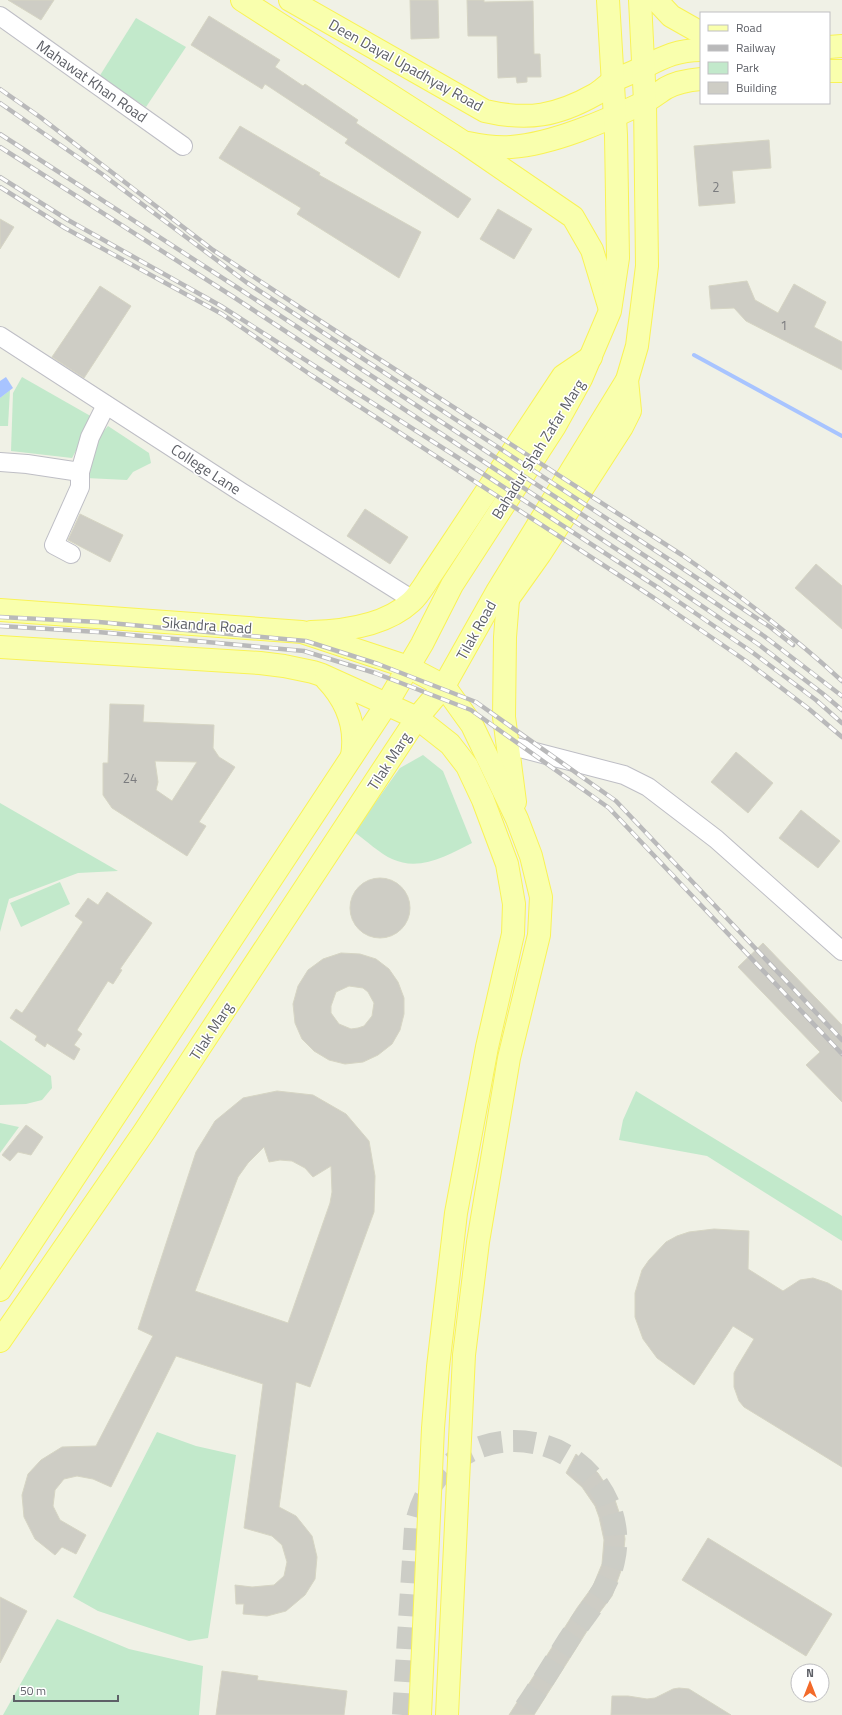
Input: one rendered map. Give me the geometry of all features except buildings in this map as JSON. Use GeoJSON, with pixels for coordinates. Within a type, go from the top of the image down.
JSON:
{"type":"FeatureCollection","features":[{"type":"Feature","properties":{"kind":"main road","name":"Deen Dayal Upadhyay Road"},"geometry":{"type":"LineString","coordinates":[[242,0],[465,143],[573,218],[592,250],[610,311]]}},
{"type":"Feature","properties":{"kind":"main road","name":"Deen Dayal Upadhyay Road"},"geometry":{"type":"LineString","coordinates":[[290,0],[485,111],[520,117],[543,116],[570,107],[596,93],[613,81],[666,56],[686,50],[700,50]]}},
{"type":"Feature","properties":{"kind":"main road"},"geometry":{"type":"LineString","coordinates":[[608,0],[613,81]]}},
{"type":"Feature","properties":{"kind":"main road"},"geometry":{"type":"LineString","coordinates":[[447,1715],[464,1355],[478,1242],[509,1058],[539,935],[541,897],[531,856],[516,819],[472,725],[448,691],[470,668],[508,600],[540,554],[622,427],[630,411],[627,380],[637,346],[647,266],[646,112],[640,0]]}},
{"type":"Feature","properties":{"kind":"main road"},"geometry":{"type":"LineString","coordinates":[[656,0],[671,16],[700,32]]}},
{"type":"Feature","properties":{"kind":"main road"},"geometry":{"type":"LineString","coordinates":[[830,47],[842,46]]}},
{"type":"Feature","properties":{"kind":"main road"},"geometry":{"type":"LineString","coordinates":[[830,71],[842,71]]}},
{"type":"Feature","properties":{"kind":"main road"},"geometry":{"type":"LineString","coordinates":[[646,112],[667,87],[680,82],[700,79]]}},
{"type":"Feature","properties":{"kind":"main road","name":"Bahadur Shah Zafar Marg"},"geometry":{"type":"LineString","coordinates":[[452,585],[555,426],[592,356],[610,311],[618,258],[613,81]]}},
{"type":"Feature","properties":{"kind":"main road"},"geometry":{"type":"LineString","coordinates":[[465,143],[510,147],[534,143],[582,129],[615,116],[656,111],[671,100],[700,93]]}},
{"type":"Feature","properties":{"kind":"main road"},"geometry":{"type":"LineString","coordinates":[[302,632],[327,631],[368,624],[388,616],[406,606],[413,600],[563,376],[592,356]]}},
{"type":"Feature","properties":{"kind":"main road","name":"Tilak Road"},"geometry":{"type":"LineString","coordinates":[[448,691],[508,574],[627,380]]}},
{"type":"Feature","properties":{"kind":"main road"},"geometry":{"type":"LineString","coordinates":[[0,1290],[386,705],[452,585],[433,572]]}},
{"type":"Feature","properties":{"kind":"main road"},"geometry":{"type":"LineString","coordinates":[[508,600],[505,637],[504,707],[516,819]]}},
{"type":"Feature","properties":{"kind":"main road","name":"Sikandra Road"},"geometry":{"type":"LineString","coordinates":[[0,610],[302,632],[408,667],[448,691]]}},
{"type":"Feature","properties":{"kind":"main road"},"geometry":{"type":"LineString","coordinates":[[260,663],[269,661],[276,656],[280,643],[272,632],[264,629]]}},
{"type":"Feature","properties":{"kind":"main road"},"geometry":{"type":"LineString","coordinates":[[0,647],[260,663],[313,672],[417,718],[450,744],[467,766],[483,800],[506,861],[514,904],[514,934],[486,1047],[456,1213],[438,1367],[433,1428],[420,1715]]}},
{"type":"Feature","properties":{"kind":"main road"},"geometry":{"type":"LineString","coordinates":[[322,675],[337,691],[349,714],[353,739],[352,756]]}},
{"type":"Feature","properties":{"kind":"main road","name":"Tilak Marg"},"geometry":{"type":"LineString","coordinates":[[0,1341],[144,1132],[417,718],[448,691]]}},
{"type":"Feature","properties":{"kind":"main road"},"geometry":{"type":"LineString","coordinates":[[506,861],[531,856]]}},
{"type":"Feature","properties":{"kind":"main road"},"geometry":{"type":"LineString","coordinates":[[69,1186],[95,1203]]}},
{"type":"Feature","properties":{"kind":"street","name":"Mahawat Khan Road"},"geometry":{"type":"LineString","coordinates":[[0,16],[183,146]]}},
{"type":"Feature","properties":{"kind":"street","name":"College Lane"},"geometry":{"type":"LineString","coordinates":[[0,336],[413,600]]}},
{"type":"Feature","properties":{"kind":"street"},"geometry":{"type":"LineString","coordinates":[[71,554],[54,545],[80,487],[80,472],[90,437],[106,405]]}},
{"type":"Feature","properties":{"kind":"street"},"geometry":{"type":"LineString","coordinates":[[0,462],[27,464],[80,472]]}},
{"type":"Feature","properties":{"kind":"street"},"geometry":{"type":"LineString","coordinates":[[508,745],[624,775],[648,787],[716,839],[842,951]]}},
{"type":"Feature","properties":{"kind":"green space"},"geometry":{"type":"Polygon","coordinates":[[[136,18],[186,47],[146,107],[99,77],[136,18]]]}},
{"type":"Feature","properties":{"kind":"green space"},"geometry":{"type":"Polygon","coordinates":[[[22,377],[94,418],[72,458],[11,451],[13,393],[22,377]]]}},
{"type":"Feature","properties":{"kind":"green space"},"geometry":{"type":"Polygon","coordinates":[[[10,390],[8,426],[0,426],[0,398],[10,390]]]}},
{"type":"Feature","properties":{"kind":"green space"},"geometry":{"type":"Polygon","coordinates":[[[108,426],[149,453],[151,463],[133,472],[127,480],[86,478],[96,440],[108,426]]]}},
{"type":"Feature","properties":{"kind":"green space"},"geometry":{"type":"Polygon","coordinates":[[[423,755],[443,771],[472,843],[444,857],[434,860],[413,864],[402,863],[383,854],[354,832],[400,768],[423,755]]]}},
{"type":"Feature","properties":{"kind":"green space"},"geometry":{"type":"Polygon","coordinates":[[[0,803],[118,871],[78,873],[9,899],[0,932],[0,803]]]}},
{"type":"Feature","properties":{"kind":"green space"},"geometry":{"type":"Polygon","coordinates":[[[60,882],[70,904],[21,927],[10,903],[60,882]]]}},
{"type":"Feature","properties":{"kind":"green space"},"geometry":{"type":"Polygon","coordinates":[[[0,1040],[51,1076],[52,1088],[42,1100],[26,1104],[0,1105],[0,1040]]]}},
{"type":"Feature","properties":{"kind":"green space"},"geometry":{"type":"Polygon","coordinates":[[[636,1091],[842,1216],[842,1241],[707,1156],[619,1140],[623,1120],[636,1091]]]}},
{"type":"Feature","properties":{"kind":"green space"},"geometry":{"type":"Polygon","coordinates":[[[0,1123],[19,1127],[0,1153],[0,1123]]]}},
{"type":"Feature","properties":{"kind":"green space"},"geometry":{"type":"Polygon","coordinates":[[[157,1432],[196,1446],[236,1455],[208,1638],[189,1641],[98,1611],[73,1597],[157,1432]]]}},
{"type":"Feature","properties":{"kind":"green space"},"geometry":{"type":"Polygon","coordinates":[[[57,1619],[129,1649],[203,1666],[199,1715],[3,1715],[57,1619]]]}},
{"type":"Feature","properties":{"kind":"water"},"geometry":{"type":"Polygon","coordinates":[[[6,377],[13,388],[0,398],[0,381],[6,377]]]}},
{"type":"Feature","properties":{"kind":"waterway"},"geometry":{"type":"LineString","coordinates":[[694,355],[842,436]]}},
{"type":"Feature","properties":{"kind":"tunnel"},"geometry":{"type":"LineString","coordinates":[[403,1715],[415,1528],[421,1507],[430,1488],[443,1471],[458,1458],[476,1449],[496,1443],[517,1441],[539,1444],[557,1450],[574,1460],[588,1473],[600,1488],[609,1504],[615,1522],[616,1542],[614,1561],[607,1582],[520,1715]]}},
{"type":"Feature","properties":{"kind":"railway"},"geometry":{"type":"LineString","coordinates":[[0,89],[40,117],[213,250],[682,555],[764,615],[804,647],[842,681]]}},
{"type":"Feature","properties":{"kind":"railway"},"geometry":{"type":"LineString","coordinates":[[0,103],[102,174],[246,282],[676,564],[770,627],[793,645]]}},
{"type":"Feature","properties":{"kind":"railway"},"geometry":{"type":"LineString","coordinates":[[0,134],[238,288],[671,573],[764,636],[842,696]]}},
{"type":"Feature","properties":{"kind":"railway"},"geometry":{"type":"LineString","coordinates":[[0,147],[232,296],[665,581],[758,644],[842,710]]}},
{"type":"Feature","properties":{"kind":"railway"},"geometry":{"type":"LineString","coordinates":[[0,177],[68,220],[221,306],[482,473],[660,589],[752,652],[816,700],[842,723]]}},
{"type":"Feature","properties":{"kind":"railway"},"geometry":{"type":"LineString","coordinates":[[0,187],[65,228],[222,314],[311,375],[654,598],[746,661],[809,709],[842,737]]}},
{"type":"Feature","properties":{"kind":"railway"},"geometry":{"type":"LineString","coordinates":[[0,617],[99,622],[306,641],[378,664],[476,702],[616,801],[842,1040]]}},
{"type":"Feature","properties":{"kind":"railway"},"geometry":{"type":"LineString","coordinates":[[0,626],[98,632],[304,651],[375,673],[471,710],[609,808],[842,1054]]}}]}
